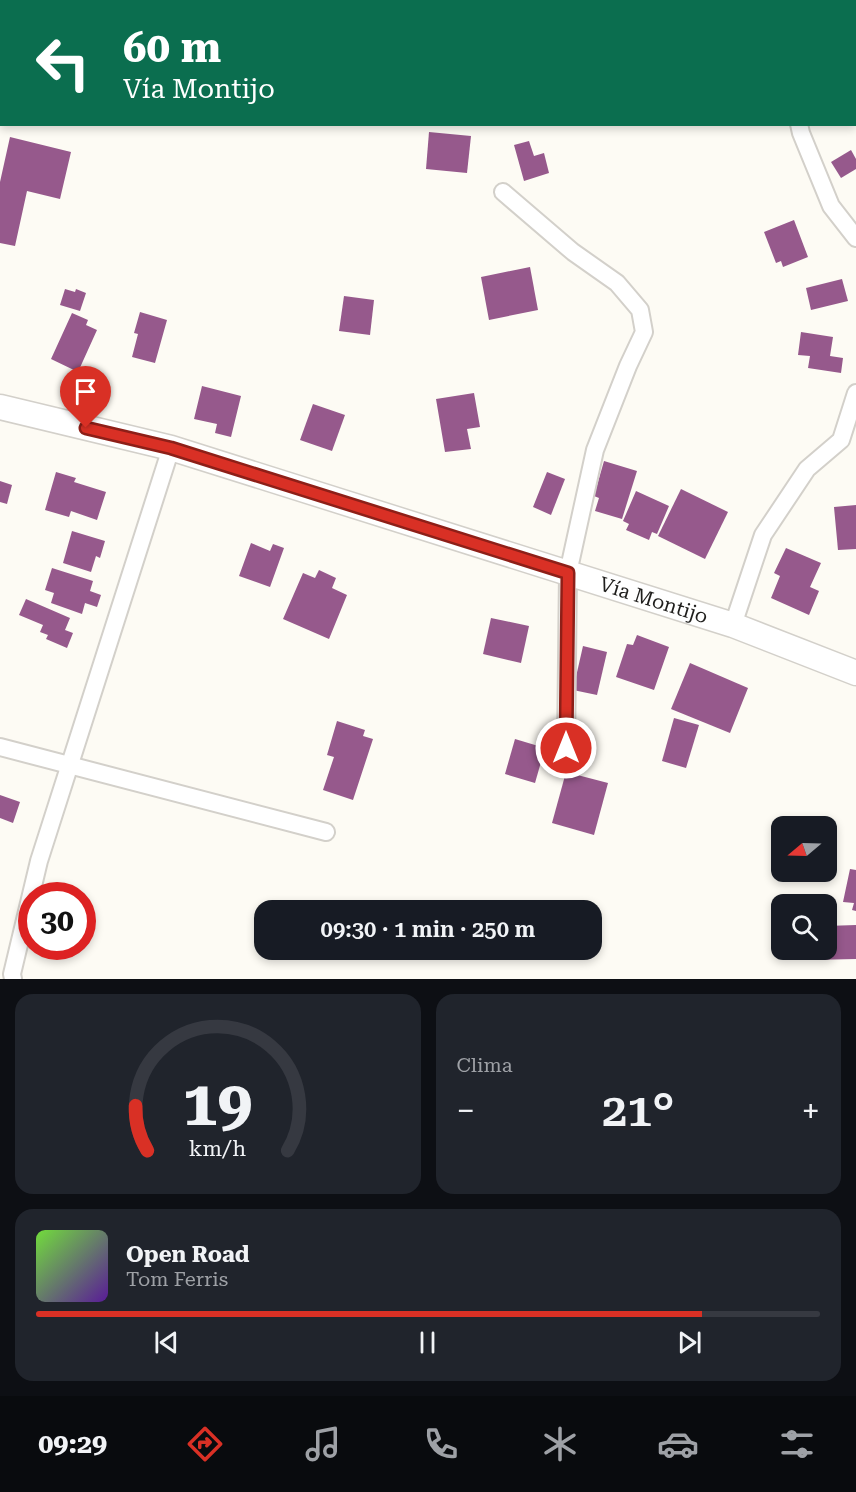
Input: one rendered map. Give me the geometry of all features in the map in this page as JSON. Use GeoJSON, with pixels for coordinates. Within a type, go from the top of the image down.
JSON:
{"type":"FeatureCollection","features":[{"type":"Feature","properties":{"kind":"main road","name":"Vía Montijo"},"geometry":{"type":"LineString","coordinates":[[0,407],[171,448],[733,625],[856,673]]}},
{"type":"Feature","properties":{"kind":"street"},"geometry":{"type":"LineString","coordinates":[[799,126],[831,206],[856,238]]}},
{"type":"Feature","properties":{"kind":"street"},"geometry":{"type":"LineString","coordinates":[[503,192],[573,252],[617,283],[640,310],[644,332],[595,450],[568,573],[566,748]]}},
{"type":"Feature","properties":{"kind":"street"},"geometry":{"type":"LineString","coordinates":[[733,625],[763,536],[807,469],[841,440],[856,393]]}},
{"type":"Feature","properties":{"kind":"street"},"geometry":{"type":"LineString","coordinates":[[13,979],[12,974],[39,861],[171,448]]}},
{"type":"Feature","properties":{"kind":"street"},"geometry":{"type":"LineString","coordinates":[[0,747],[326,832]]}},
{"type":"Feature","properties":{"kind":"building"},"geometry":{"type":"Polygon","coordinates":[[[429,132],[471,136],[467,173],[426,169],[429,132]]]}},
{"type":"Feature","properties":{"kind":"building"},"geometry":{"type":"Polygon","coordinates":[[[10,137],[71,152],[60,199],[27,191],[15,246],[0,243],[0,182],[10,137]]]}},
{"type":"Feature","properties":{"kind":"building"},"geometry":{"type":"Polygon","coordinates":[[[529,141],[534,156],[544,153],[549,173],[524,181],[514,145],[529,141]]]}},
{"type":"Feature","properties":{"kind":"building"},"geometry":{"type":"Polygon","coordinates":[[[851,150],[856,159],[856,169],[841,178],[831,162],[851,150]]]}},
{"type":"Feature","properties":{"kind":"building"},"geometry":{"type":"Polygon","coordinates":[[[794,220],[808,257],[783,267],[781,261],[776,263],[764,232],[794,220]]]}},
{"type":"Feature","properties":{"kind":"building"},"geometry":{"type":"Polygon","coordinates":[[[530,267],[538,310],[489,320],[481,277],[530,267]]]}},
{"type":"Feature","properties":{"kind":"building"},"geometry":{"type":"Polygon","coordinates":[[[842,279],[848,301],[811,310],[806,288],[842,279]]]}},
{"type":"Feature","properties":{"kind":"building"},"geometry":{"type":"Polygon","coordinates":[[[65,289],[75,292],[76,289],[86,293],[80,311],[60,305],[65,289]]]}},
{"type":"Feature","properties":{"kind":"building"},"geometry":{"type":"Polygon","coordinates":[[[344,296],[374,300],[370,335],[339,331],[344,296]]]}},
{"type":"Feature","properties":{"kind":"building"},"geometry":{"type":"Polygon","coordinates":[[[140,312],[167,320],[155,363],[132,357],[138,334],[134,333],[140,312]]]}},
{"type":"Feature","properties":{"kind":"building"},"geometry":{"type":"Polygon","coordinates":[[[72,313],[88,320],[86,325],[97,330],[78,372],[51,359],[72,313]]]}},
{"type":"Feature","properties":{"kind":"building"},"geometry":{"type":"Polygon","coordinates":[[[801,332],[833,337],[830,356],[843,358],[841,373],[808,368],[810,356],[798,355],[801,332]]]}},
{"type":"Feature","properties":{"kind":"building"},"geometry":{"type":"Polygon","coordinates":[[[202,386],[241,396],[231,437],[215,433],[217,424],[194,419],[202,386]]]}},
{"type":"Feature","properties":{"kind":"building"},"geometry":{"type":"Polygon","coordinates":[[[474,393],[480,427],[467,429],[471,449],[445,452],[436,399],[474,393]]]}},
{"type":"Feature","properties":{"kind":"building"},"geometry":{"type":"Polygon","coordinates":[[[313,404],[345,415],[332,451],[300,440],[313,404]]]}},
{"type":"Feature","properties":{"kind":"building"},"geometry":{"type":"Polygon","coordinates":[[[604,461],[637,471],[622,519],[595,511],[599,498],[594,496],[604,461]]]}},
{"type":"Feature","properties":{"kind":"building"},"geometry":{"type":"Polygon","coordinates":[[[56,472],[76,478],[74,482],[106,492],[97,520],[71,511],[69,517],[45,510],[56,472]]]}},
{"type":"Feature","properties":{"kind":"building"},"geometry":{"type":"Polygon","coordinates":[[[547,472],[565,479],[551,515],[533,507],[547,472]]]}},
{"type":"Feature","properties":{"kind":"building"},"geometry":{"type":"Polygon","coordinates":[[[0,481],[12,485],[7,504],[0,502],[0,481]]]}},
{"type":"Feature","properties":{"kind":"building"},"geometry":{"type":"Polygon","coordinates":[[[681,489],[728,512],[705,559],[658,536],[681,489]]]}},
{"type":"Feature","properties":{"kind":"building"},"geometry":{"type":"Polygon","coordinates":[[[636,491],[669,506],[657,534],[652,532],[649,540],[626,530],[629,524],[623,521],[636,491]]]}},
{"type":"Feature","properties":{"kind":"building"},"geometry":{"type":"Polygon","coordinates":[[[856,505],[856,549],[838,550],[834,507],[856,505]]]}},
{"type":"Feature","properties":{"kind":"building"},"geometry":{"type":"Polygon","coordinates":[[[72,531],[105,541],[100,558],[96,556],[91,572],[63,563],[72,531]]]}},
{"type":"Feature","properties":{"kind":"building"},"geometry":{"type":"Polygon","coordinates":[[[251,543],[270,551],[273,544],[284,548],[270,587],[239,576],[251,543]]]}},
{"type":"Feature","properties":{"kind":"building"},"geometry":{"type":"Polygon","coordinates":[[[786,548],[821,563],[810,587],[819,591],[809,615],[771,598],[780,576],[774,573],[786,548]]]}},
{"type":"Feature","properties":{"kind":"building"},"geometry":{"type":"Polygon","coordinates":[[[52,568],[93,581],[90,591],[101,595],[97,607],[85,603],[82,614],[51,603],[54,593],[45,590],[52,568]]]}},
{"type":"Feature","properties":{"kind":"building"},"geometry":{"type":"Polygon","coordinates":[[[319,570],[336,578],[332,588],[347,595],[329,639],[283,619],[303,573],[315,578],[319,570]]]}},
{"type":"Feature","properties":{"kind":"building"},"geometry":{"type":"Polygon","coordinates":[[[26,599],[70,618],[65,630],[73,633],[67,648],[46,639],[48,635],[40,632],[43,625],[19,615],[26,599]]]}},
{"type":"Feature","properties":{"kind":"building"},"geometry":{"type":"Polygon","coordinates":[[[491,618],[529,626],[521,663],[483,654],[491,618]]]}},
{"type":"Feature","properties":{"kind":"building"},"geometry":{"type":"Polygon","coordinates":[[[637,635],[669,647],[654,690],[616,677],[627,644],[633,645],[637,635]]]}},
{"type":"Feature","properties":{"kind":"building"},"geometry":{"type":"Polygon","coordinates":[[[583,646],[607,652],[597,695],[573,690],[583,646]]]}},
{"type":"Feature","properties":{"kind":"building"},"geometry":{"type":"Polygon","coordinates":[[[690,663],[748,688],[730,733],[671,709],[690,663]]]}},
{"type":"Feature","properties":{"kind":"building"},"geometry":{"type":"Polygon","coordinates":[[[674,718],[699,725],[686,768],[662,761],[674,718]]]}},
{"type":"Feature","properties":{"kind":"building"},"geometry":{"type":"Polygon","coordinates":[[[337,721],[365,730],[363,736],[373,739],[353,800],[323,790],[334,757],[327,755],[337,721]]]}},
{"type":"Feature","properties":{"kind":"building"},"geometry":{"type":"Polygon","coordinates":[[[515,739],[545,748],[535,783],[505,774],[515,739]]]}},
{"type":"Feature","properties":{"kind":"building"},"geometry":{"type":"Polygon","coordinates":[[[566,772],[608,783],[594,835],[552,823],[566,772]]]}},
{"type":"Feature","properties":{"kind":"building"},"geometry":{"type":"Polygon","coordinates":[[[0,795],[20,802],[13,823],[0,818],[0,795]]]}},
{"type":"Feature","properties":{"kind":"building"},"geometry":{"type":"Polygon","coordinates":[[[850,869],[856,870],[856,911],[852,910],[854,903],[843,902],[850,869]]]}},
{"type":"Feature","properties":{"kind":"building"},"geometry":{"type":"Polygon","coordinates":[[[856,925],[856,959],[837,959],[837,926],[856,925]]]}},
{"type":"Feature","properties":{"kind":"route"},"geometry":{"type":"LineString","coordinates":[[86,428],[171,448],[568,573],[566,748]]}}]}
